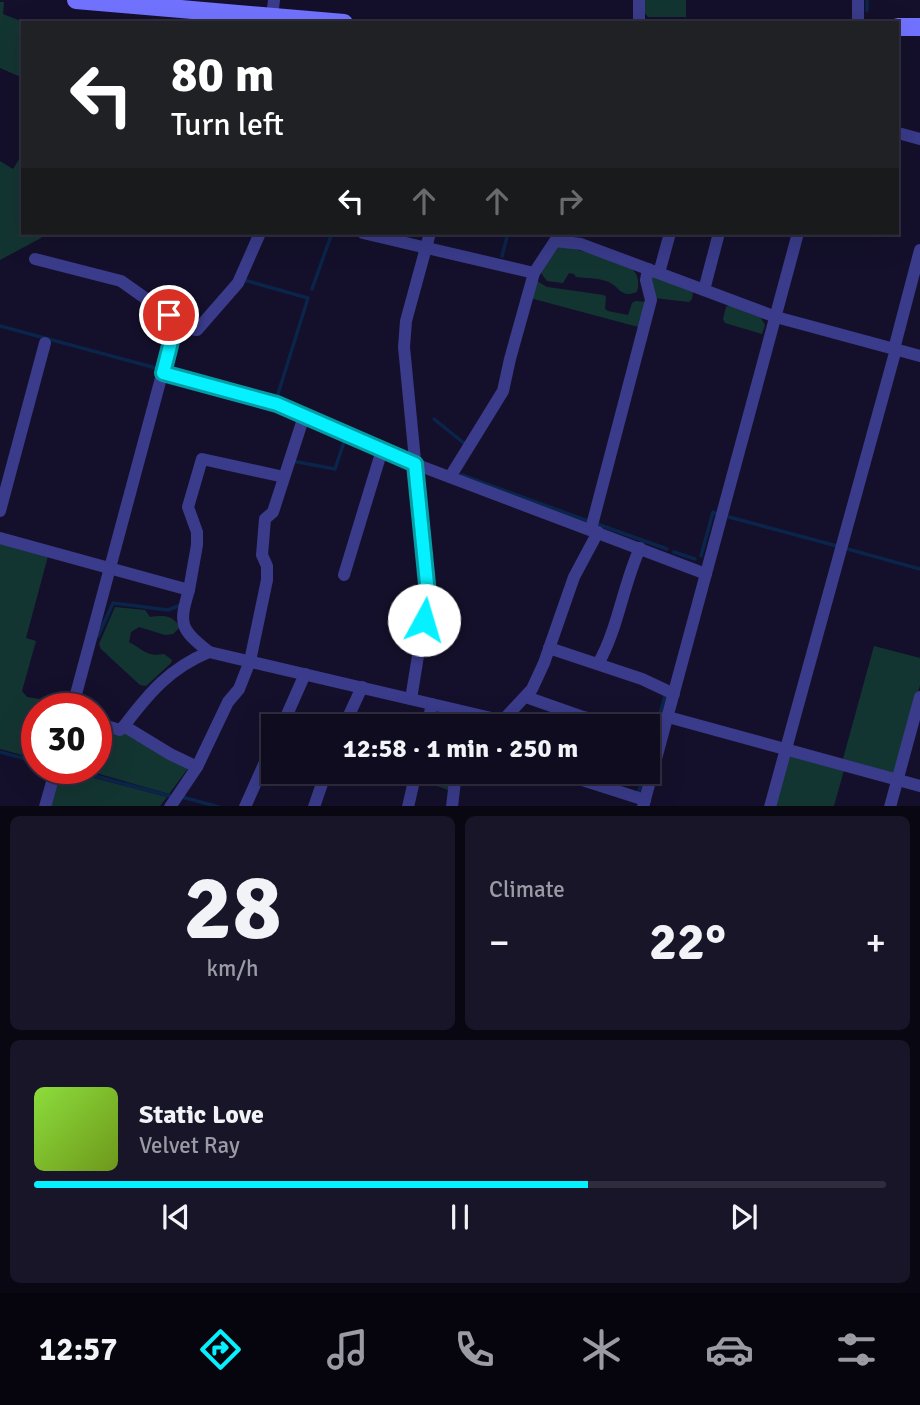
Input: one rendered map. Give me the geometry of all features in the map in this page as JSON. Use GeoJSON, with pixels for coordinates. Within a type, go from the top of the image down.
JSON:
{"type":"FeatureCollection","features":[{"type":"Feature","properties":{"kind":"street"},"geometry":{"type":"LineString","coordinates":[[76,0],[273,9],[334,21]]}},
{"type":"Feature","properties":{"kind":"street"},"geometry":{"type":"LineString","coordinates":[[639,0],[639,21]]}},
{"type":"Feature","properties":{"kind":"street"},"geometry":{"type":"LineString","coordinates":[[858,0],[858,21]]}},
{"type":"Feature","properties":{"kind":"street"},"geometry":{"type":"LineString","coordinates":[[899,27],[920,27]]}},
{"type":"Feature","properties":{"kind":"street"},"geometry":{"type":"LineString","coordinates":[[899,133],[920,139]]}},
{"type":"Feature","properties":{"kind":"street"},"geometry":{"type":"LineString","coordinates":[[175,326],[197,330],[239,283],[259,235]]}},
{"type":"Feature","properties":{"kind":"street"},"geometry":{"type":"LineString","coordinates":[[372,235],[534,273]]}},
{"type":"Feature","properties":{"kind":"street"},"geometry":{"type":"LineString","coordinates":[[411,699],[428,594],[404,347],[406,321],[429,235]]}},
{"type":"Feature","properties":{"kind":"street"},"geometry":{"type":"LineString","coordinates":[[509,714],[532,689],[594,531],[651,300],[646,280],[654,271],[669,235]]}},
{"type":"Feature","properties":{"kind":"street"},"geometry":{"type":"LineString","coordinates":[[704,290],[718,235]]}},
{"type":"Feature","properties":{"kind":"street"},"geometry":{"type":"LineString","coordinates":[[591,784],[644,803],[797,235]]}},
{"type":"Feature","properties":{"kind":"street"},"geometry":{"type":"LineString","coordinates":[[450,477],[503,391],[509,359],[534,273],[556,237],[776,317],[920,356]]}},
{"type":"Feature","properties":{"kind":"street"},"geometry":{"type":"LineString","coordinates":[[771,806],[920,250]]}},
{"type":"Feature","properties":{"kind":"street"},"geometry":{"type":"LineString","coordinates":[[35,259],[121,281],[169,315],[175,326],[76,693]]}},
{"type":"Feature","properties":{"kind":"street"},"geometry":{"type":"LineString","coordinates":[[0,511],[45,343]]}},
{"type":"Feature","properties":{"kind":"street"},"geometry":{"type":"LineString","coordinates":[[163,373],[277,404],[415,464],[706,574]]}},
{"type":"Feature","properties":{"kind":"street"},"geometry":{"type":"LineString","coordinates":[[171,806],[197,767],[228,702],[239,690],[250,661],[267,580],[267,566],[262,555],[265,519],[273,512],[304,416]]}},
{"type":"Feature","properties":{"kind":"street"},"geometry":{"type":"LineString","coordinates":[[344,575],[382,450]]}},
{"type":"Feature","properties":{"kind":"street"},"geometry":{"type":"LineString","coordinates":[[284,477],[202,459],[188,508],[197,532],[197,545],[185,602],[184,629],[189,636],[209,652],[467,714]]}},
{"type":"Feature","properties":{"kind":"street"},"geometry":{"type":"LineString","coordinates":[[0,538],[189,590]]}},
{"type":"Feature","properties":{"kind":"street"},"geometry":{"type":"LineString","coordinates":[[598,664],[605,652],[630,571],[640,548]]}},
{"type":"Feature","properties":{"kind":"street"},"geometry":{"type":"LineString","coordinates":[[549,648],[642,679],[674,694]]}},
{"type":"Feature","properties":{"kind":"street"},"geometry":{"type":"LineString","coordinates":[[112,728],[120,730],[149,694],[185,662],[209,652]]}},
{"type":"Feature","properties":{"kind":"street"},"geometry":{"type":"LineString","coordinates":[[287,714],[305,674]]}},
{"type":"Feature","properties":{"kind":"street"},"geometry":{"type":"LineString","coordinates":[[350,714],[362,687]]}},
{"type":"Feature","properties":{"kind":"street"},"geometry":{"type":"LineString","coordinates":[[526,697],[574,714]]}},
{"type":"Feature","properties":{"kind":"street"},"geometry":{"type":"LineString","coordinates":[[890,806],[920,697]]}},
{"type":"Feature","properties":{"kind":"street"},"geometry":{"type":"LineString","coordinates":[[430,714],[432,704]]}},
{"type":"Feature","properties":{"kind":"street"},"geometry":{"type":"LineString","coordinates":[[668,717],[920,786]]}},
{"type":"Feature","properties":{"kind":"street"},"geometry":{"type":"LineString","coordinates":[[124,726],[197,767]]}},
{"type":"Feature","properties":{"kind":"street"},"geometry":{"type":"LineString","coordinates":[[245,806],[261,771]]}},
{"type":"Feature","properties":{"kind":"street"},"geometry":{"type":"LineString","coordinates":[[46,806],[52,784]]}},
{"type":"Feature","properties":{"kind":"street"},"geometry":{"type":"LineString","coordinates":[[314,806],[322,784]]}},
{"type":"Feature","properties":{"kind":"street"},"geometry":{"type":"LineString","coordinates":[[408,806],[413,784]]}},
{"type":"Feature","properties":{"kind":"street"},"geometry":{"type":"LineString","coordinates":[[452,806],[455,784]]}},
{"type":"Feature","properties":{"kind":"green space"},"geometry":{"type":"Polygon","coordinates":[[[643,0],[686,0],[686,17],[648,17],[643,11],[643,0]]]}},
{"type":"Feature","properties":{"kind":"green space"},"geometry":{"type":"Polygon","coordinates":[[[0,2],[4,2],[3,14],[21,21],[21,77],[0,68],[0,2]]]}},
{"type":"Feature","properties":{"kind":"green space"},"geometry":{"type":"Polygon","coordinates":[[[21,156],[21,235],[42,235],[41,238],[0,260],[0,161],[13,169],[21,156]]]}},
{"type":"Feature","properties":{"kind":"green space"},"geometry":{"type":"Polygon","coordinates":[[[558,246],[628,266],[637,277],[637,292],[623,293],[606,281],[576,277],[569,273],[563,283],[547,281],[541,273],[558,246]]]}},
{"type":"Feature","properties":{"kind":"green space"},"geometry":{"type":"Polygon","coordinates":[[[652,276],[693,292],[692,299],[689,302],[654,298],[649,280],[652,276]]]}},
{"type":"Feature","properties":{"kind":"green space"},"geometry":{"type":"Polygon","coordinates":[[[537,281],[547,287],[604,295],[605,309],[628,315],[632,303],[646,302],[642,328],[530,298],[537,281]]]}},
{"type":"Feature","properties":{"kind":"green space"},"geometry":{"type":"Polygon","coordinates":[[[729,305],[761,318],[765,325],[762,334],[725,323],[723,319],[729,305]]]}},
{"type":"Feature","properties":{"kind":"green space"},"geometry":{"type":"Polygon","coordinates":[[[0,542],[48,556],[26,638],[36,641],[24,693],[21,693],[21,755],[0,749],[0,542]]]}},
{"type":"Feature","properties":{"kind":"green space"},"geometry":{"type":"Polygon","coordinates":[[[115,607],[145,610],[150,617],[167,617],[180,627],[173,634],[165,635],[139,627],[131,632],[129,642],[149,654],[164,654],[172,660],[146,686],[140,685],[101,649],[99,644],[115,607]]]}},
{"type":"Feature","properties":{"kind":"green space"},"geometry":{"type":"Polygon","coordinates":[[[874,646],[920,658],[920,685],[897,771],[894,773],[843,759],[874,646]]]}},
{"type":"Feature","properties":{"kind":"green space"},"geometry":{"type":"Polygon","coordinates":[[[127,731],[189,767],[169,794],[112,778],[112,737],[127,731]]]}},
{"type":"Feature","properties":{"kind":"green space"},"geometry":{"type":"Polygon","coordinates":[[[791,756],[844,770],[834,806],[774,806],[787,758],[791,756]]]}},
{"type":"Feature","properties":{"kind":"green space"},"geometry":{"type":"Polygon","coordinates":[[[112,783],[167,797],[160,806],[50,806],[56,784],[112,783]]]}},
{"type":"Feature","properties":{"kind":"green space"},"geometry":{"type":"Polygon","coordinates":[[[432,784],[451,784],[448,790],[432,784]]]}},
{"type":"Feature","properties":{"kind":"waterway"},"geometry":{"type":"LineString","coordinates":[[867,0],[867,11]]}},
{"type":"Feature","properties":{"kind":"waterway"},"geometry":{"type":"LineString","coordinates":[[312,289],[331,235]]}},
{"type":"Feature","properties":{"kind":"waterway"},"geometry":{"type":"LineString","coordinates":[[502,256],[507,235]]}},
{"type":"Feature","properties":{"kind":"waterway"},"geometry":{"type":"LineString","coordinates":[[236,386],[277,397],[308,298],[244,280]]}},
{"type":"Feature","properties":{"kind":"waterway"},"geometry":{"type":"LineString","coordinates":[[0,326],[156,368]]}},
{"type":"Feature","properties":{"kind":"waterway"},"geometry":{"type":"LineString","coordinates":[[173,368],[231,384]]}},
{"type":"Feature","properties":{"kind":"waterway"},"geometry":{"type":"LineString","coordinates":[[434,419],[465,444]]}},
{"type":"Feature","properties":{"kind":"waterway"},"geometry":{"type":"LineString","coordinates":[[348,427],[384,444]]}},
{"type":"Feature","properties":{"kind":"waterway"},"geometry":{"type":"LineString","coordinates":[[292,461],[335,469],[344,442]]}},
{"type":"Feature","properties":{"kind":"waterway"},"geometry":{"type":"LineString","coordinates":[[462,475],[588,521]]}},
{"type":"Feature","properties":{"kind":"waterway"},"geometry":{"type":"LineString","coordinates":[[701,556],[713,512],[715,513]]}},
{"type":"Feature","properties":{"kind":"waterway"},"geometry":{"type":"LineString","coordinates":[[729,517],[837,546]]}},
{"type":"Feature","properties":{"kind":"waterway"},"geometry":{"type":"LineString","coordinates":[[597,524],[667,549]]}},
{"type":"Feature","properties":{"kind":"waterway"},"geometry":{"type":"LineString","coordinates":[[844,548],[920,569]]}},
{"type":"Feature","properties":{"kind":"waterway"},"geometry":{"type":"LineString","coordinates":[[674,552],[695,559]]}},
{"type":"Feature","properties":{"kind":"waterway"},"geometry":{"type":"LineString","coordinates":[[98,636],[113,603],[168,610],[181,605]]}},
{"type":"Feature","properties":{"kind":"waterway"},"geometry":{"type":"LineString","coordinates":[[660,714],[665,696]]}},
{"type":"Feature","properties":{"kind":"waterway"},"geometry":{"type":"LineString","coordinates":[[0,752],[21,758]]}},
{"type":"Feature","properties":{"kind":"waterway"},"geometry":{"type":"LineString","coordinates":[[112,781],[170,796]]}},
{"type":"Feature","properties":{"kind":"waterway"},"geometry":{"type":"LineString","coordinates":[[639,791],[641,784]]}},
{"type":"Feature","properties":{"kind":"waterway"},"geometry":{"type":"LineString","coordinates":[[182,797],[215,806]]}},
{"type":"Feature","properties":{"kind":"route"},"geometry":{"type":"LineString","coordinates":[[169,315],[175,326],[163,373],[277,404],[415,464],[428,594],[424,620]]}}]}
